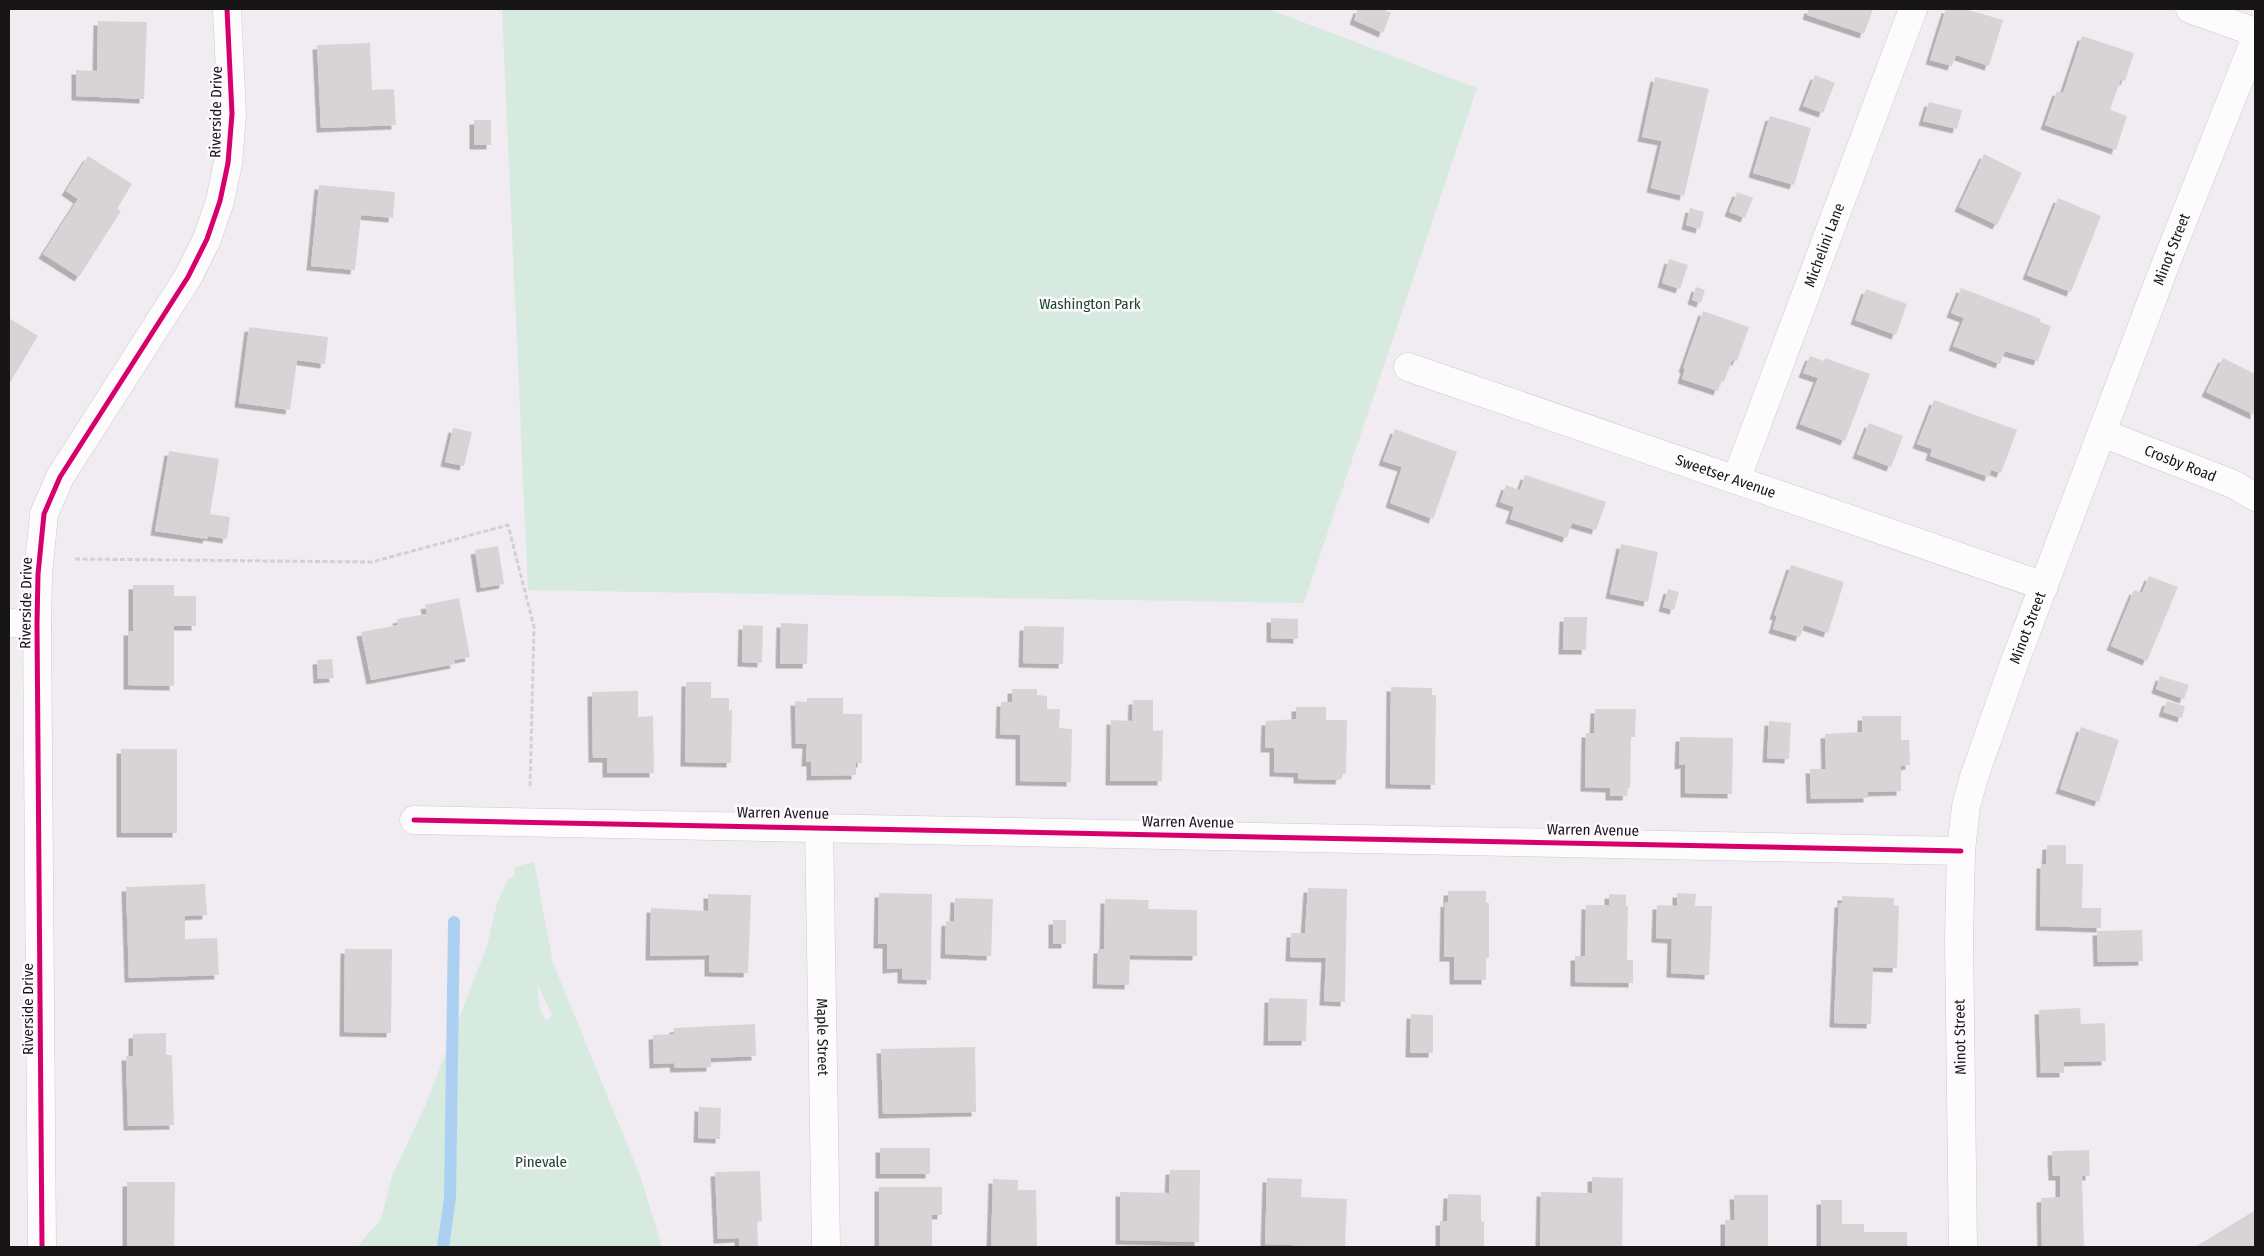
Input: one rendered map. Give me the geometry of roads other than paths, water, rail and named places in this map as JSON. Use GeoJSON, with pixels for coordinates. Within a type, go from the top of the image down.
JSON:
{"type":"FeatureCollection","features":[{"type":"Feature","properties":{"kind":"street","name":"Riverside Drive"},"geometry":{"type":"LineString","coordinates":[[42,1247],[37,624],[39,558],[44,514],[60,477],[188,277],[212,226],[224,184],[232,114],[227,9]]}},
{"type":"Feature","properties":{"kind":"street","name":"Michelini Lane"},"geometry":{"type":"LineString","coordinates":[[1736,480],[1913,9]]}},
{"type":"Feature","properties":{"kind":"street"},"geometry":{"type":"LineString","coordinates":[[2190,9],[2255,32]]}},
{"type":"Feature","properties":{"kind":"street","name":"Minot Street"},"geometry":{"type":"LineString","coordinates":[[1963,1247],[1959,938],[1961,851],[1966,806],[1974,777],[2044,586],[2166,263],[2255,40]]}},
{"type":"Feature","properties":{"kind":"street","name":"Sweetser Avenue"},"geometry":{"type":"LineString","coordinates":[[1408,367],[2044,586]]}},
{"type":"Feature","properties":{"kind":"street","name":"Crosby Road"},"geometry":{"type":"LineString","coordinates":[[2102,433],[2232,484],[2255,497]]}},
{"type":"Feature","properties":{"kind":"street"},"geometry":{"type":"LineString","coordinates":[[9,623],[37,624]]}},
{"type":"Feature","properties":{"kind":"street","name":"Warren Avenue"},"geometry":{"type":"LineString","coordinates":[[414,820],[819,826],[1961,851]]}},
{"type":"Feature","properties":{"kind":"street","name":"Maple Street"},"geometry":{"type":"LineString","coordinates":[[819,826],[826,1247]]}},
{"type":"Feature","properties":{"kind":"waterway"},"geometry":{"type":"LineString","coordinates":[[443,1247],[450,1198],[454,922]]}},
{"type":"Feature","properties":{"kind":"park label","name":"Washington Park"},"geometry":{"type":"Point","coordinates":[1090,304]}},
{"type":"Feature","properties":{"kind":"park label","name":"Pinevale"},"geometry":{"type":"Point","coordinates":[541,1162]}}]}
